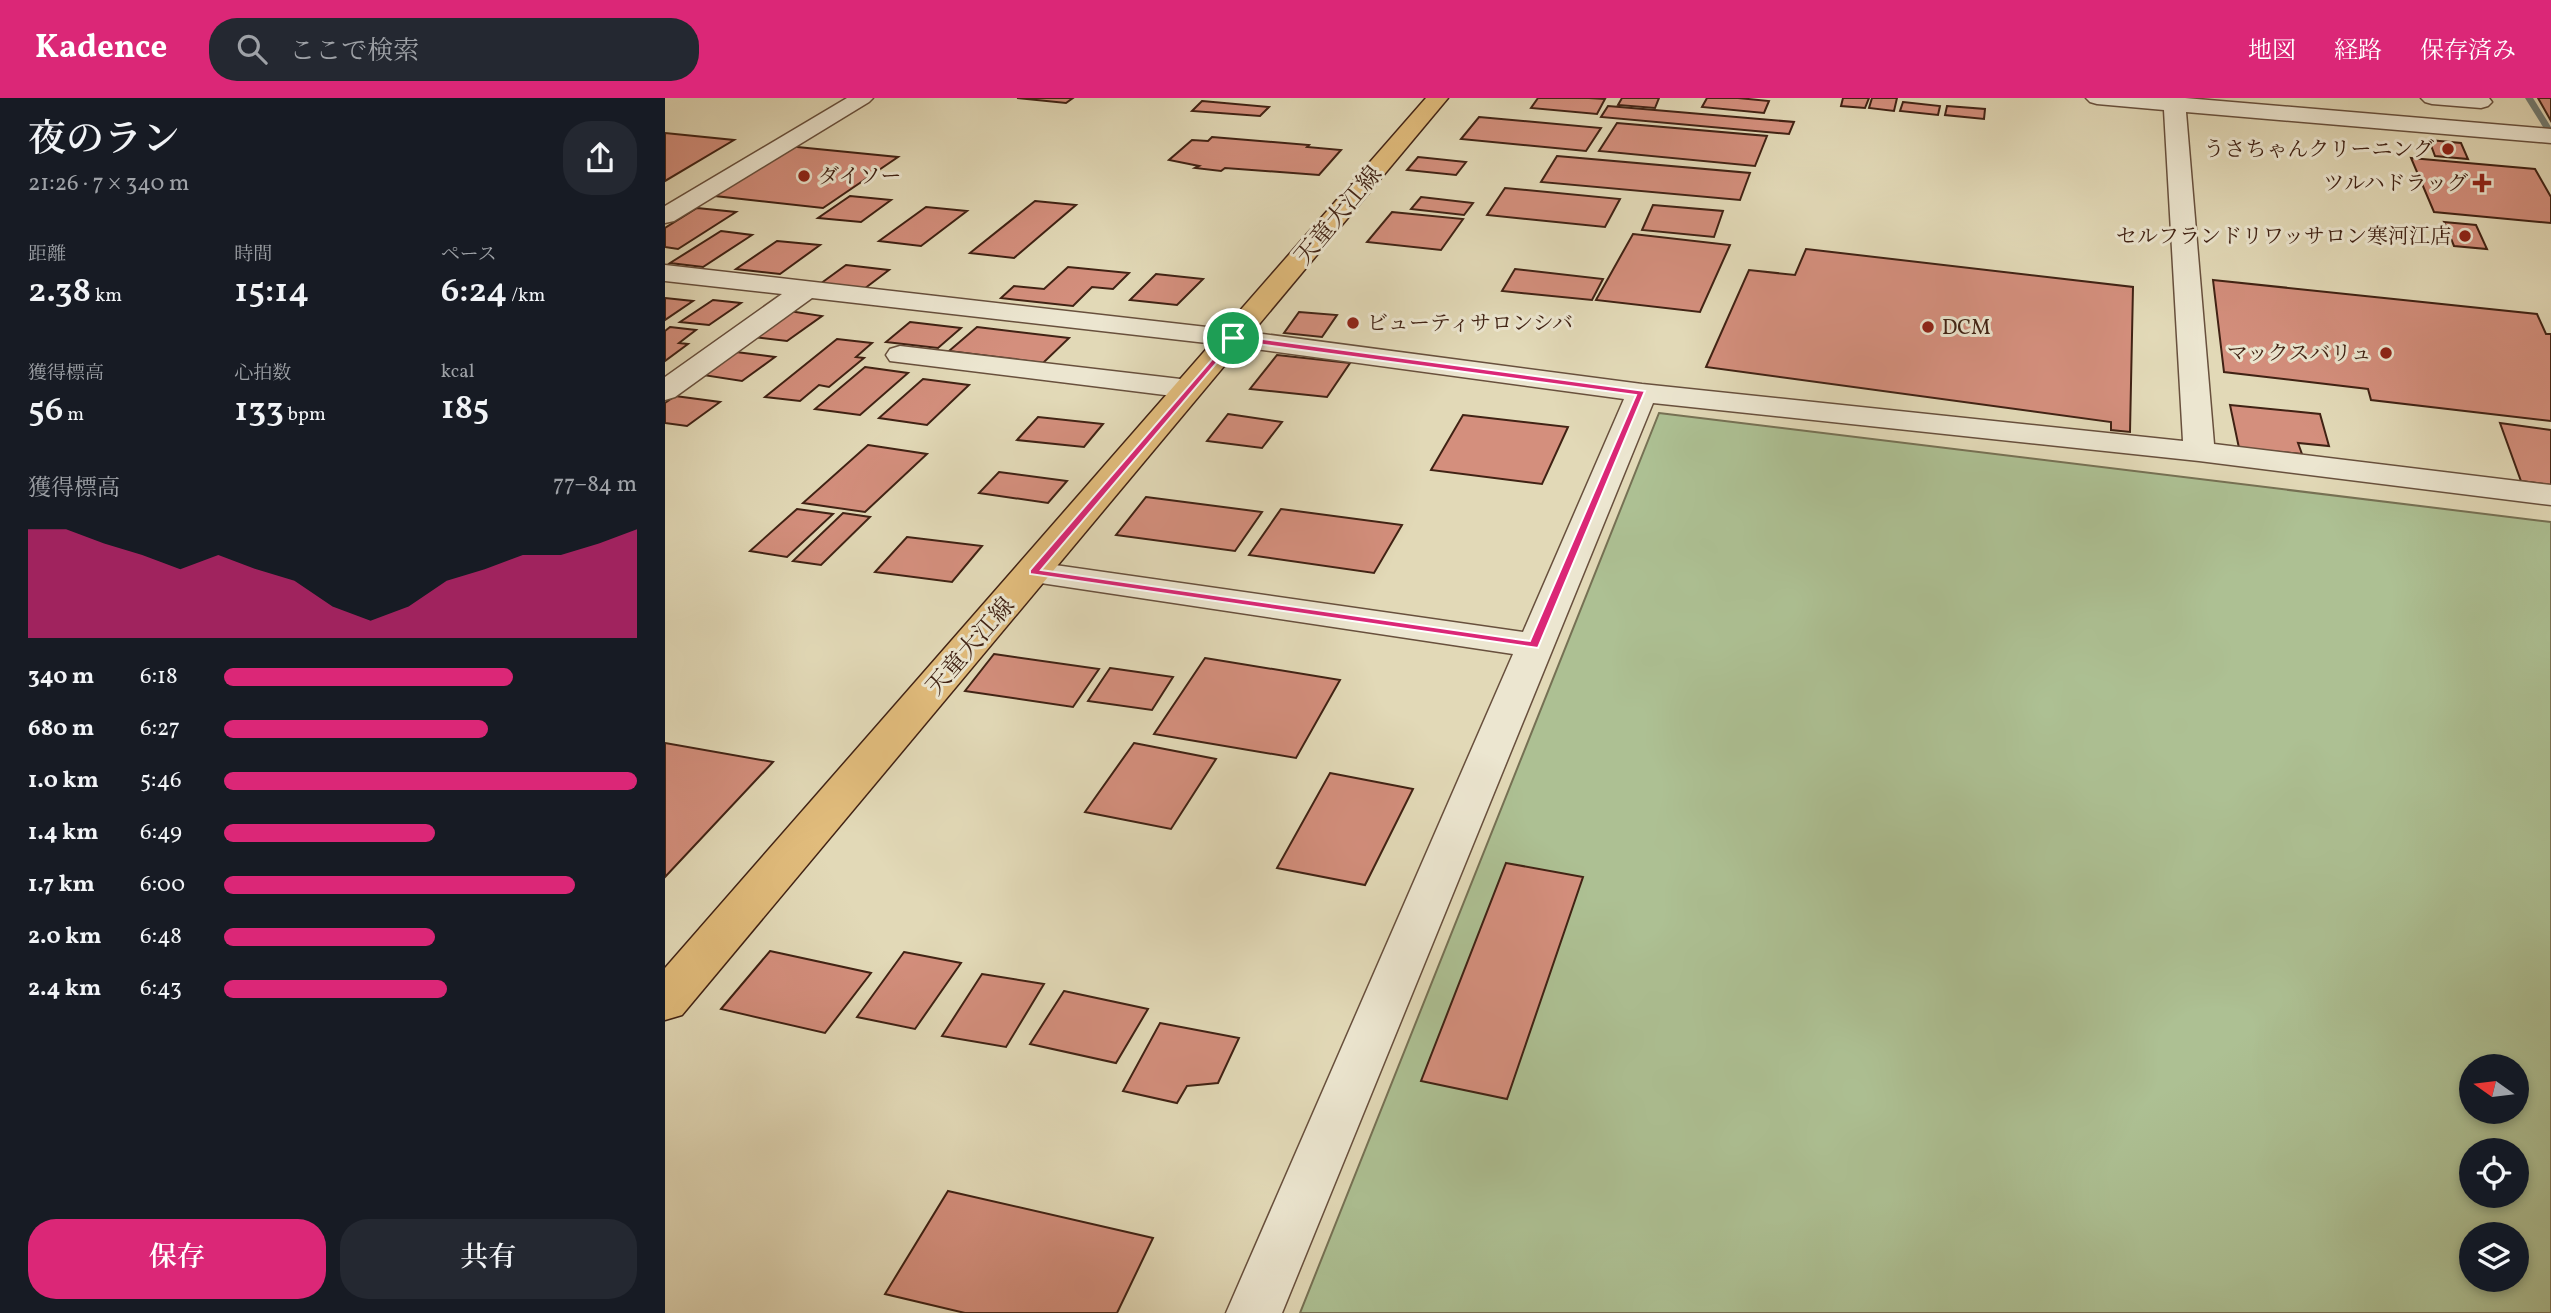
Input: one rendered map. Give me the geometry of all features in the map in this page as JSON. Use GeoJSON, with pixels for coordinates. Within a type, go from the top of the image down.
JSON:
{"type":"FeatureCollection","features":[{"type":"Feature","properties":{"kind":"main road","name":"天童大江線"},"geometry":{"type":"LineString","coordinates":[[665,1001],[1437,98]]}},
{"type":"Feature","properties":{"kind":"street"},"geometry":{"type":"LineString","coordinates":[[665,216],[862,98]]}},
{"type":"Feature","properties":{"kind":"street"},"geometry":{"type":"LineString","coordinates":[[2097,98],[2479,112]]}},
{"type":"Feature","properties":{"kind":"street"},"geometry":{"type":"LineString","coordinates":[[2432,98],[2479,112],[2524,134],[2551,136]]}},
{"type":"Feature","properties":{"kind":"street"},"geometry":{"type":"LineString","coordinates":[[2174,101],[2199,452]]}},
{"type":"Feature","properties":{"kind":"street"},"geometry":{"type":"LineString","coordinates":[[665,273],[1233,338],[1642,393],[2199,452],[2551,495]]}},
{"type":"Feature","properties":{"kind":"street"},"geometry":{"type":"LineString","coordinates":[[671,381],[807,289]]}},
{"type":"Feature","properties":{"kind":"street"},"geometry":{"type":"LineString","coordinates":[[900,355],[1189,389]]}},
{"type":"Feature","properties":{"kind":"street"},"geometry":{"type":"LineString","coordinates":[[1254,1313],[1642,393]]}},
{"type":"Feature","properties":{"kind":"street"},"geometry":{"type":"LineString","coordinates":[[1034,572],[1534,645]]}},
{"type":"Feature","properties":{"kind":"green space"},"geometry":{"type":"Polygon","coordinates":[[[1659,413],[2551,522],[2551,1313],[1300,1313],[1659,413]]]}},
{"type":"Feature","properties":{"kind":"building"},"geometry":{"type":"Polygon","coordinates":[[[1017,98],[1073,98],[1066,103],[1017,98]]]}},
{"type":"Feature","properties":{"kind":"building"},"geometry":{"type":"Polygon","coordinates":[[[1538,98],[1605,99],[1597,114],[1531,108],[1538,98]]]}},
{"type":"Feature","properties":{"kind":"building"},"geometry":{"type":"Polygon","coordinates":[[[1622,98],[1659,98],[1655,108],[1618,105],[1622,98]]]}},
{"type":"Feature","properties":{"kind":"building"},"geometry":{"type":"Polygon","coordinates":[[[1707,98],[1769,101],[1764,113],[1702,107],[1707,98]]]}},
{"type":"Feature","properties":{"kind":"building"},"geometry":{"type":"Polygon","coordinates":[[[1843,98],[1869,98],[1865,108],[1841,106],[1843,98]]]}},
{"type":"Feature","properties":{"kind":"building"},"geometry":{"type":"Polygon","coordinates":[[[1872,98],[1897,98],[1894,111],[1869,108],[1872,98]]]}},
{"type":"Feature","properties":{"kind":"building"},"geometry":{"type":"Polygon","coordinates":[[[2538,98],[2551,98],[2551,121],[2538,98]]]}},
{"type":"Feature","properties":{"kind":"building"},"geometry":{"type":"Polygon","coordinates":[[[1202,101],[1269,107],[1260,116],[1192,111],[1202,101]]]}},
{"type":"Feature","properties":{"kind":"building"},"geometry":{"type":"Polygon","coordinates":[[[1903,102],[1940,106],[1938,115],[1900,111],[1903,102]]]}},
{"type":"Feature","properties":{"kind":"building"},"geometry":{"type":"Polygon","coordinates":[[[1608,106],[1794,122],[1789,134],[1601,117],[1608,106]]]}},
{"type":"Feature","properties":{"kind":"building"},"geometry":{"type":"Polygon","coordinates":[[[1947,106],[1985,109],[1984,119],[1945,115],[1947,106]]]}},
{"type":"Feature","properties":{"kind":"building"},"geometry":{"type":"Polygon","coordinates":[[[1479,117],[1601,128],[1586,151],[1461,139],[1479,117]]]}},
{"type":"Feature","properties":{"kind":"building"},"geometry":{"type":"Polygon","coordinates":[[[1617,123],[1767,136],[1755,166],[1599,151],[1617,123]]]}},
{"type":"Feature","properties":{"kind":"building"},"geometry":{"type":"Polygon","coordinates":[[[665,133],[734,140],[665,181],[665,133]]]}},
{"type":"Feature","properties":{"kind":"building"},"geometry":{"type":"Polygon","coordinates":[[[1212,137],[1341,150],[1319,175],[1225,168],[1221,171],[1195,168],[1199,166],[1169,160],[1192,140],[1208,141],[1212,137]]]}},
{"type":"Feature","properties":{"kind":"building","name":"うさちゃんクリーニング"},"geometry":{"type":"Polygon","coordinates":[[[2429,140],[2461,143],[2468,159],[2435,156],[2429,140]]]}},
{"type":"Feature","properties":{"kind":"building","name":"ダイソー"},"geometry":{"type":"Polygon","coordinates":[[[787,146],[898,157],[823,208],[706,195],[787,146]]]}},
{"type":"Feature","properties":{"kind":"building"},"geometry":{"type":"Polygon","coordinates":[[[1557,156],[1750,173],[1740,200],[1541,182],[1557,156]]]}},
{"type":"Feature","properties":{"kind":"building"},"geometry":{"type":"Polygon","coordinates":[[[1418,157],[1466,162],[1456,175],[1407,170],[1418,157]]]}},
{"type":"Feature","properties":{"kind":"building","name":"ツルハドラッグ"},"geometry":{"type":"Polygon","coordinates":[[[2411,158],[2535,169],[2551,197],[2551,223],[2434,212],[2411,158]]]}},
{"type":"Feature","properties":{"kind":"building"},"geometry":{"type":"Polygon","coordinates":[[[1505,188],[1620,199],[1605,227],[1487,215],[1505,188]]]}},
{"type":"Feature","properties":{"kind":"building"},"geometry":{"type":"Polygon","coordinates":[[[850,196],[891,200],[861,222],[818,218],[850,196]]]}},
{"type":"Feature","properties":{"kind":"building"},"geometry":{"type":"Polygon","coordinates":[[[1421,197],[1473,203],[1464,215],[1411,209],[1421,197]]]}},
{"type":"Feature","properties":{"kind":"building"},"geometry":{"type":"Polygon","coordinates":[[[1035,201],[1076,205],[1014,258],[970,253],[1035,201]]]}},
{"type":"Feature","properties":{"kind":"building"},"geometry":{"type":"Polygon","coordinates":[[[1653,205],[1723,211],[1714,237],[1642,230],[1653,205]]]}},
{"type":"Feature","properties":{"kind":"building"},"geometry":{"type":"Polygon","coordinates":[[[926,207],[967,211],[921,246],[879,241],[926,207]]]}},
{"type":"Feature","properties":{"kind":"building"},"geometry":{"type":"Polygon","coordinates":[[[697,208],[736,212],[678,249],[665,247],[665,228],[697,208]]]}},
{"type":"Feature","properties":{"kind":"building"},"geometry":{"type":"Polygon","coordinates":[[[1392,212],[1463,219],[1441,250],[1367,242],[1392,212]]]}},
{"type":"Feature","properties":{"kind":"building","name":"セルフランドリワッサロン寒河江店"},"geometry":{"type":"Polygon","coordinates":[[[2444,222],[2476,225],[2487,249],[2454,246],[2444,222]]]}},
{"type":"Feature","properties":{"kind":"building"},"geometry":{"type":"Polygon","coordinates":[[[721,231],[752,235],[703,267],[670,263],[721,231]]]}},
{"type":"Feature","properties":{"kind":"building"},"geometry":{"type":"Polygon","coordinates":[[[1633,234],[1730,245],[1700,312],[1596,300],[1633,234]]]}},
{"type":"Feature","properties":{"kind":"building"},"geometry":{"type":"Polygon","coordinates":[[[777,241],[820,245],[780,274],[736,269],[777,241]]]}},
{"type":"Feature","properties":{"kind":"building","name":"DCM"},"geometry":{"type":"Polygon","coordinates":[[[1806,249],[2133,287],[2130,432],[2111,430],[2111,422],[1706,367],[1749,270],[1795,275],[1806,249]]]}},
{"type":"Feature","properties":{"kind":"building"},"geometry":{"type":"Polygon","coordinates":[[[846,265],[889,270],[864,289],[820,284],[846,265]]]}},
{"type":"Feature","properties":{"kind":"building"},"geometry":{"type":"Polygon","coordinates":[[[1068,267],[1129,273],[1113,289],[1092,287],[1073,306],[1001,298],[1014,286],[1044,289],[1068,267]]]}},
{"type":"Feature","properties":{"kind":"building"},"geometry":{"type":"Polygon","coordinates":[[[1515,269],[1603,279],[1592,300],[1502,291],[1515,269]]]}},
{"type":"Feature","properties":{"kind":"building"},"geometry":{"type":"Polygon","coordinates":[[[1156,274],[1203,279],[1177,305],[1130,300],[1156,274]]]}},
{"type":"Feature","properties":{"kind":"building","name":"マックスバリュ"},"geometry":{"type":"Polygon","coordinates":[[[2213,280],[2537,314],[2546,334],[2551,334],[2551,421],[2371,400],[2368,389],[2224,372],[2213,280]]]}},
{"type":"Feature","properties":{"kind":"building"},"geometry":{"type":"Polygon","coordinates":[[[665,298],[693,301],[665,320],[665,298]]]}},
{"type":"Feature","properties":{"kind":"building"},"geometry":{"type":"Polygon","coordinates":[[[713,300],[741,303],[709,325],[680,322],[713,300]]]}},
{"type":"Feature","properties":{"kind":"building"},"geometry":{"type":"Polygon","coordinates":[[[789,311],[822,316],[787,341],[754,337],[789,311]]]}},
{"type":"Feature","properties":{"kind":"building"},"geometry":{"type":"Polygon","coordinates":[[[1299,312],[1337,315],[1322,337],[1284,333],[1299,312]]]}},
{"type":"Feature","properties":{"kind":"building"},"geometry":{"type":"Polygon","coordinates":[[[910,322],[961,328],[938,348],[886,342],[910,322]]]}},
{"type":"Feature","properties":{"kind":"building"},"geometry":{"type":"Polygon","coordinates":[[[670,327],[696,330],[679,343],[688,344],[665,361],[665,331],[670,327]]]}},
{"type":"Feature","properties":{"kind":"building"},"geometry":{"type":"Polygon","coordinates":[[[977,327],[1069,338],[1043,363],[949,351],[977,327]]]}},
{"type":"Feature","properties":{"kind":"building"},"geometry":{"type":"Polygon","coordinates":[[[837,339],[872,343],[856,357],[864,358],[829,387],[819,385],[800,401],[765,397],[837,339]]]}},
{"type":"Feature","properties":{"kind":"building"},"geometry":{"type":"Polygon","coordinates":[[[736,352],[775,357],[742,381],[703,375],[736,352]]]}},
{"type":"Feature","properties":{"kind":"building"},"geometry":{"type":"Polygon","coordinates":[[[1277,355],[1350,363],[1327,397],[1250,389],[1277,355]]]}},
{"type":"Feature","properties":{"kind":"building"},"geometry":{"type":"Polygon","coordinates":[[[865,367],[908,373],[860,415],[815,409],[865,367]]]}},
{"type":"Feature","properties":{"kind":"building"},"geometry":{"type":"Polygon","coordinates":[[[923,379],[969,385],[927,425],[879,418],[923,379]]]}},
{"type":"Feature","properties":{"kind":"building"},"geometry":{"type":"Polygon","coordinates":[[[675,396],[720,402],[687,426],[665,423],[665,403],[675,396]]]}},
{"type":"Feature","properties":{"kind":"building"},"geometry":{"type":"Polygon","coordinates":[[[2230,405],[2320,414],[2329,446],[2298,443],[2302,454],[2239,448],[2230,405]]]}},
{"type":"Feature","properties":{"kind":"building"},"geometry":{"type":"Polygon","coordinates":[[[1228,414],[1282,422],[1262,448],[1207,441],[1228,414]]]}},
{"type":"Feature","properties":{"kind":"building"},"geometry":{"type":"Polygon","coordinates":[[[1463,415],[1568,427],[1542,484],[1431,470],[1463,415]]]}},
{"type":"Feature","properties":{"kind":"building"},"geometry":{"type":"Polygon","coordinates":[[[1038,417],[1103,424],[1084,447],[1017,440],[1038,417]]]}},
{"type":"Feature","properties":{"kind":"building"},"geometry":{"type":"Polygon","coordinates":[[[2500,423],[2551,430],[2551,485],[2521,481],[2500,423]]]}},
{"type":"Feature","properties":{"kind":"building"},"geometry":{"type":"Polygon","coordinates":[[[868,445],[927,454],[865,512],[803,503],[868,445]]]}},
{"type":"Feature","properties":{"kind":"building"},"geometry":{"type":"Polygon","coordinates":[[[999,472],[1067,481],[1048,503],[979,493],[999,472]]]}},
{"type":"Feature","properties":{"kind":"building"},"geometry":{"type":"Polygon","coordinates":[[[1146,497],[1262,512],[1235,551],[1116,535],[1146,497]]]}},
{"type":"Feature","properties":{"kind":"building"},"geometry":{"type":"Polygon","coordinates":[[[797,509],[833,514],[787,557],[750,551],[797,509]]]}},
{"type":"Feature","properties":{"kind":"building"},"geometry":{"type":"Polygon","coordinates":[[[1281,509],[1402,525],[1374,573],[1249,555],[1281,509]]]}},
{"type":"Feature","properties":{"kind":"building"},"geometry":{"type":"Polygon","coordinates":[[[843,513],[870,517],[821,565],[793,561],[843,513]]]}},
{"type":"Feature","properties":{"kind":"building"},"geometry":{"type":"Polygon","coordinates":[[[907,537],[982,546],[952,582],[875,572],[907,537]]]}},
{"type":"Feature","properties":{"kind":"building"},"geometry":{"type":"Polygon","coordinates":[[[994,654],[1099,669],[1073,707],[965,691],[994,654]]]}},
{"type":"Feature","properties":{"kind":"building"},"geometry":{"type":"Polygon","coordinates":[[[1205,658],[1340,680],[1296,758],[1154,734],[1205,658]]]}},
{"type":"Feature","properties":{"kind":"building"},"geometry":{"type":"Polygon","coordinates":[[[1110,668],[1173,677],[1152,710],[1088,701],[1110,668]]]}},
{"type":"Feature","properties":{"kind":"building"},"geometry":{"type":"Polygon","coordinates":[[[665,743],[773,762],[665,877],[665,743]]]}},
{"type":"Feature","properties":{"kind":"building"},"geometry":{"type":"Polygon","coordinates":[[[1134,743],[1216,759],[1171,829],[1085,812],[1134,743]]]}},
{"type":"Feature","properties":{"kind":"building"},"geometry":{"type":"Polygon","coordinates":[[[1330,773],[1413,789],[1365,885],[1277,868],[1330,773]]]}},
{"type":"Feature","properties":{"kind":"building"},"geometry":{"type":"Polygon","coordinates":[[[1506,863],[1583,877],[1507,1099],[1421,1081],[1506,863]]]}},
{"type":"Feature","properties":{"kind":"building"},"geometry":{"type":"Polygon","coordinates":[[[770,951],[871,973],[825,1033],[721,1009],[770,951]]]}},
{"type":"Feature","properties":{"kind":"building"},"geometry":{"type":"Polygon","coordinates":[[[904,952],[961,963],[915,1029],[857,1017],[904,952]]]}},
{"type":"Feature","properties":{"kind":"building"},"geometry":{"type":"Polygon","coordinates":[[[982,974],[1044,984],[1006,1047],[942,1036],[982,974]]]}},
{"type":"Feature","properties":{"kind":"building"},"geometry":{"type":"Polygon","coordinates":[[[1064,991],[1148,1009],[1116,1063],[1030,1044],[1064,991]]]}},
{"type":"Feature","properties":{"kind":"building"},"geometry":{"type":"Polygon","coordinates":[[[1160,1023],[1239,1038],[1218,1083],[1187,1086],[1177,1103],[1123,1091],[1160,1023]]]}},
{"type":"Feature","properties":{"kind":"building"},"geometry":{"type":"Polygon","coordinates":[[[948,1191],[1153,1238],[1117,1313],[965,1313],[885,1294],[948,1191]]]}},
{"type":"Feature","properties":{"kind":"waterway"},"geometry":{"type":"LineString","coordinates":[[2529,98],[2551,133]]}},
{"type":"Feature","properties":{"kind":"place","name":"うさちゃんクリーニング"},"geometry":{"type":"Point","coordinates":[2448,149]}},
{"type":"Feature","properties":{"kind":"place","name":"ダイソー"},"geometry":{"type":"Point","coordinates":[804,176]}},
{"type":"Feature","properties":{"kind":"place","name":"ツルハドラッグ"},"geometry":{"type":"Point","coordinates":[2482,183]}},
{"type":"Feature","properties":{"kind":"place","name":"セルフランドリワッサロン寒河江店"},"geometry":{"type":"Point","coordinates":[2465,236]}},
{"type":"Feature","properties":{"kind":"place","name":"ビューティサロンシバ"},"geometry":{"type":"Point","coordinates":[1353,323]}},
{"type":"Feature","properties":{"kind":"place","name":"DCM"},"geometry":{"type":"Point","coordinates":[1928,327]}},
{"type":"Feature","properties":{"kind":"place","name":"マックスバリュ"},"geometry":{"type":"Point","coordinates":[2386,353]}},
{"type":"Feature","properties":{"kind":"route"},"geometry":{"type":"LineString","coordinates":[[1233,338],[1642,393],[1534,645],[1034,572],[1233,338]]}}]}
